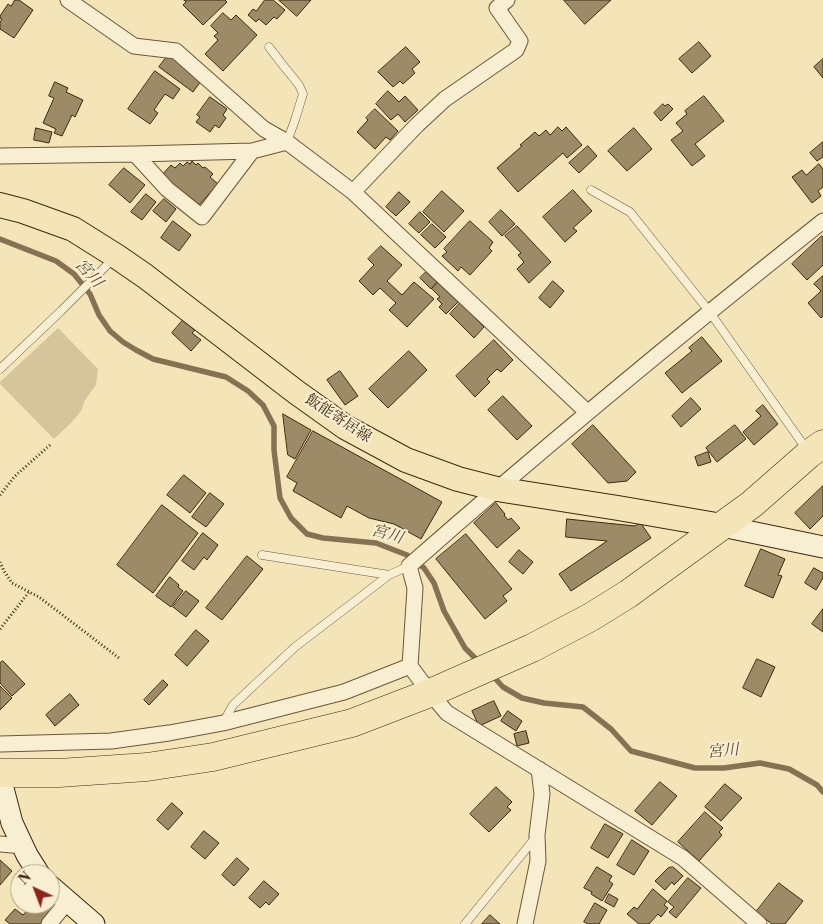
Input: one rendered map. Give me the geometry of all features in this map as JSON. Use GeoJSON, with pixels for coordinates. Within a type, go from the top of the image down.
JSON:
{"type":"FeatureCollection","features":[{"type":"Feature","properties":{"kind":"highway"},"geometry":{"type":"LineString","coordinates":[[0,773],[147,767],[213,757],[352,723],[430,693],[532,648],[591,617],[628,594],[752,504],[816,449]]}},
{"type":"Feature","properties":{"kind":"main road","name":"飯能寄居線"},"geometry":{"type":"LineString","coordinates":[[0,205],[23,211],[72,229],[116,256],[345,427],[406,460],[458,479],[497,489],[722,526]]}},
{"type":"Feature","properties":{"kind":"street"},"geometry":{"type":"LineString","coordinates":[[68,0],[134,46],[176,51],[264,129],[286,142],[353,192],[587,412]]}},
{"type":"Feature","properties":{"kind":"street"},"geometry":{"type":"LineString","coordinates":[[353,192],[444,99],[516,50],[520,41],[497,8],[507,0]]}},
{"type":"Feature","properties":{"kind":"street"},"geometry":{"type":"LineString","coordinates":[[2,154],[135,154],[252,151],[286,142]]}},
{"type":"Feature","properties":{"kind":"street"},"geometry":{"type":"LineString","coordinates":[[135,154],[167,189],[202,218],[252,151]]}},
{"type":"Feature","properties":{"kind":"street"},"geometry":{"type":"LineString","coordinates":[[759,924],[683,858],[447,713],[410,666],[415,588],[413,562],[587,412],[709,311],[823,221]]}},
{"type":"Feature","properties":{"kind":"street"},"geometry":{"type":"LineString","coordinates":[[722,526],[823,547]]}},
{"type":"Feature","properties":{"kind":"street"},"geometry":{"type":"LineString","coordinates":[[0,744],[111,741],[223,723],[344,692],[410,666]]}},
{"type":"Feature","properties":{"kind":"street"},"geometry":{"type":"LineString","coordinates":[[525,924],[538,861],[537,835],[542,794],[539,769]]}},
{"type":"Feature","properties":{"kind":"street"},"geometry":{"type":"LineString","coordinates":[[0,777],[12,823],[33,864]]}},
{"type":"Feature","properties":{"kind":"street"},"geometry":{"type":"LineString","coordinates":[[0,844],[23,846]]}},
{"type":"Feature","properties":{"kind":"street"},"geometry":{"type":"LineString","coordinates":[[60,895],[94,924]]}},
{"type":"Feature","properties":{"kind":"street"},"geometry":{"type":"LineString","coordinates":[[49,924],[67,902]]}},
{"type":"Feature","properties":{"kind":"lane"},"geometry":{"type":"LineString","coordinates":[[269,47],[299,85],[303,94],[286,142]]}},
{"type":"Feature","properties":{"kind":"lane"},"geometry":{"type":"LineString","coordinates":[[591,190],[630,212],[816,449]]}},
{"type":"Feature","properties":{"kind":"lane"},"geometry":{"type":"LineString","coordinates":[[0,369],[116,256]]}},
{"type":"Feature","properties":{"kind":"lane"},"geometry":{"type":"LineString","coordinates":[[262,555],[389,575]]}},
{"type":"Feature","properties":{"kind":"lane"},"geometry":{"type":"LineString","coordinates":[[223,723],[233,705],[296,647],[389,575],[413,562]]}},
{"type":"Feature","properties":{"kind":"lane"},"geometry":{"type":"LineString","coordinates":[[465,924],[537,835]]}},
{"type":"Feature","properties":{"kind":"path"},"geometry":{"type":"LineString","coordinates":[[0,495],[15,476],[50,445]]}},
{"type":"Feature","properties":{"kind":"path"},"geometry":{"type":"LineString","coordinates":[[0,562],[12,583],[39,597],[119,658]]}},
{"type":"Feature","properties":{"kind":"path"},"geometry":{"type":"LineString","coordinates":[[0,629],[30,592]]}},
{"type":"Feature","properties":{"kind":"shaded area"},"geometry":{"type":"Polygon","coordinates":[[[58,328],[98,369],[96,385],[85,400],[81,411],[54,439],[0,382],[58,328]]]}},
{"type":"Feature","properties":{"kind":"building"},"geometry":{"type":"Polygon","coordinates":[[[15,0],[19,0],[33,10],[14,38],[0,29],[2,19],[0,16],[8,4],[11,6],[15,0]]]}},
{"type":"Feature","properties":{"kind":"building"},"geometry":{"type":"Polygon","coordinates":[[[184,0],[225,0],[227,2],[203,25],[183,5],[186,2],[184,0]]]}},
{"type":"Feature","properties":{"kind":"building"},"geometry":{"type":"Polygon","coordinates":[[[265,0],[273,0],[285,10],[277,19],[274,17],[266,25],[259,19],[256,22],[248,15],[253,9],[256,11],[265,0]]]}},
{"type":"Feature","properties":{"kind":"building"},"geometry":{"type":"Polygon","coordinates":[[[279,0],[311,0],[297,16],[279,0]]]}},
{"type":"Feature","properties":{"kind":"building"},"geometry":{"type":"Polygon","coordinates":[[[564,0],[611,0],[585,24],[564,0]]]}},
{"type":"Feature","properties":{"kind":"building"},"geometry":{"type":"Polygon","coordinates":[[[223,13],[231,20],[236,15],[257,35],[223,71],[205,54],[218,40],[214,36],[218,33],[211,26],[223,13]]]}},
{"type":"Feature","properties":{"kind":"building"},"geometry":{"type":"Polygon","coordinates":[[[699,42],[711,56],[692,73],[679,59],[699,42]]]}},
{"type":"Feature","properties":{"kind":"building"},"geometry":{"type":"Polygon","coordinates":[[[406,47],[420,62],[412,69],[415,73],[403,84],[400,81],[393,87],[378,72],[406,47]]]}},
{"type":"Feature","properties":{"kind":"building"},"geometry":{"type":"Polygon","coordinates":[[[169,54],[201,81],[193,92],[159,67],[169,54]]]}},
{"type":"Feature","properties":{"kind":"building"},"geometry":{"type":"Polygon","coordinates":[[[823,59],[823,78],[814,67],[823,59]]]}},
{"type":"Feature","properties":{"kind":"building"},"geometry":{"type":"Polygon","coordinates":[[[155,71],[180,89],[173,99],[165,94],[154,110],[158,113],[150,124],[128,109],[155,71]]]}},
{"type":"Feature","properties":{"kind":"building"},"geometry":{"type":"Polygon","coordinates":[[[55,82],[68,88],[66,92],[83,100],[75,117],[72,115],[62,136],[54,133],[56,129],[43,123],[54,98],[49,96],[55,82]]]}},
{"type":"Feature","properties":{"kind":"building"},"geometry":{"type":"Polygon","coordinates":[[[388,91],[399,102],[405,96],[418,110],[405,122],[398,114],[391,120],[376,104],[388,91]]]}},
{"type":"Feature","properties":{"kind":"building"},"geometry":{"type":"Polygon","coordinates":[[[704,96],[724,121],[695,144],[705,156],[692,166],[671,140],[683,131],[676,123],[687,114],[685,111],[704,96]]]}},
{"type":"Feature","properties":{"kind":"building"},"geometry":{"type":"Polygon","coordinates":[[[210,97],[227,109],[223,115],[226,118],[219,128],[215,125],[210,132],[196,122],[200,117],[197,115],[210,97]]]}},
{"type":"Feature","properties":{"kind":"building"},"geometry":{"type":"Polygon","coordinates":[[[663,104],[665,106],[668,104],[673,109],[661,121],[654,113],[663,104]]]}},
{"type":"Feature","properties":{"kind":"building"},"geometry":{"type":"Polygon","coordinates":[[[375,109],[398,131],[390,140],[386,137],[375,149],[357,132],[368,120],[366,118],[375,109]]]}},
{"type":"Feature","properties":{"kind":"building"},"geometry":{"type":"Polygon","coordinates":[[[558,127],[562,131],[566,127],[582,145],[567,158],[563,153],[518,192],[497,168],[535,132],[539,136],[546,130],[550,135],[558,127]]]}},
{"type":"Feature","properties":{"kind":"building"},"geometry":{"type":"Polygon","coordinates":[[[36,128],[52,132],[49,143],[34,140],[36,128]]]}},
{"type":"Feature","properties":{"kind":"building"},"geometry":{"type":"Polygon","coordinates":[[[634,128],[652,149],[627,171],[608,151],[634,128]]]}},
{"type":"Feature","properties":{"kind":"building"},"geometry":{"type":"Polygon","coordinates":[[[823,142],[823,157],[817,161],[810,153],[823,142]]]}},
{"type":"Feature","properties":{"kind":"building"},"geometry":{"type":"Polygon","coordinates":[[[588,146],[597,156],[579,173],[569,163],[588,146]]]}},
{"type":"Feature","properties":{"kind":"building"},"geometry":{"type":"Polygon","coordinates":[[[192,161],[196,165],[198,163],[203,168],[205,167],[213,174],[210,177],[218,184],[198,206],[175,186],[173,188],[161,176],[171,165],[175,168],[180,163],[183,166],[187,162],[190,164],[192,161]]]}},
{"type":"Feature","properties":{"kind":"building"},"geometry":{"type":"Polygon","coordinates":[[[819,164],[823,169],[823,187],[818,191],[821,196],[812,203],[792,177],[802,170],[806,175],[819,164]]]}},
{"type":"Feature","properties":{"kind":"building"},"geometry":{"type":"Polygon","coordinates":[[[124,168],[145,185],[130,203],[109,185],[124,168]]]}},
{"type":"Feature","properties":{"kind":"building"},"geometry":{"type":"Polygon","coordinates":[[[573,190],[592,211],[573,228],[577,231],[565,242],[543,217],[573,190]]]}},
{"type":"Feature","properties":{"kind":"building"},"geometry":{"type":"Polygon","coordinates":[[[442,191],[464,211],[444,232],[423,212],[442,191]]]}},
{"type":"Feature","properties":{"kind":"building"},"geometry":{"type":"Polygon","coordinates":[[[399,192],[410,202],[396,216],[386,207],[399,192]]]}},
{"type":"Feature","properties":{"kind":"building"},"geometry":{"type":"Polygon","coordinates":[[[146,194],[156,202],[142,220],[131,212],[146,194]]]}},
{"type":"Feature","properties":{"kind":"building"},"geometry":{"type":"Polygon","coordinates":[[[164,199],[176,209],[166,222],[153,211],[164,199]]]}},
{"type":"Feature","properties":{"kind":"building"},"geometry":{"type":"Polygon","coordinates":[[[501,210],[515,224],[502,236],[489,222],[501,210]]]}},
{"type":"Feature","properties":{"kind":"building"},"geometry":{"type":"Polygon","coordinates":[[[420,212],[430,222],[419,233],[409,224],[420,212]]]}},
{"type":"Feature","properties":{"kind":"building"},"geometry":{"type":"Polygon","coordinates":[[[173,221],[191,235],[179,251],[161,238],[173,221]]]}},
{"type":"Feature","properties":{"kind":"building"},"geometry":{"type":"Polygon","coordinates":[[[470,221],[493,242],[489,248],[492,251],[470,275],[461,267],[458,271],[442,256],[447,252],[444,249],[470,221]]]}},
{"type":"Feature","properties":{"kind":"building"},"geometry":{"type":"Polygon","coordinates":[[[432,224],[446,237],[435,248],[421,235],[432,224]]]}},
{"type":"Feature","properties":{"kind":"building"},"geometry":{"type":"Polygon","coordinates":[[[517,226],[551,262],[529,283],[517,269],[524,262],[518,255],[521,253],[505,236],[517,226]]]}},
{"type":"Feature","properties":{"kind":"building"},"geometry":{"type":"Polygon","coordinates":[[[822,236],[823,265],[807,280],[792,264],[822,236]]]}},
{"type":"Feature","properties":{"kind":"building"},"geometry":{"type":"Polygon","coordinates":[[[381,246],[402,265],[387,281],[402,295],[414,282],[434,299],[407,327],[389,310],[396,303],[380,288],[373,295],[359,281],[374,265],[368,259],[381,246]]]}},
{"type":"Feature","properties":{"kind":"building"},"geometry":{"type":"Polygon","coordinates":[[[426,272],[437,282],[431,289],[420,278],[426,272]]]}},
{"type":"Feature","properties":{"kind":"building"},"geometry":{"type":"Polygon","coordinates":[[[823,276],[823,316],[821,318],[808,303],[821,291],[814,284],[823,276]]]}},
{"type":"Feature","properties":{"kind":"building"},"geometry":{"type":"Polygon","coordinates":[[[553,281],[564,291],[550,308],[539,298],[553,281]]]}},
{"type":"Feature","properties":{"kind":"building"},"geometry":{"type":"Polygon","coordinates":[[[438,283],[458,302],[446,314],[439,307],[442,304],[437,299],[440,297],[432,289],[438,283]]]}},
{"type":"Feature","properties":{"kind":"building"},"geometry":{"type":"Polygon","coordinates":[[[460,303],[484,327],[474,338],[450,314],[460,303]]]}},
{"type":"Feature","properties":{"kind":"building"},"geometry":{"type":"Polygon","coordinates":[[[183,320],[195,330],[192,333],[201,340],[191,351],[172,333],[183,320]]]}},
{"type":"Feature","properties":{"kind":"building"},"geometry":{"type":"Polygon","coordinates":[[[702,337],[722,361],[682,393],[665,373],[692,351],[689,348],[702,337]]]}},
{"type":"Feature","properties":{"kind":"building"},"geometry":{"type":"Polygon","coordinates":[[[494,340],[513,360],[501,372],[497,369],[487,379],[490,382],[475,397],[456,376],[494,340]]]}},
{"type":"Feature","properties":{"kind":"building"},"geometry":{"type":"Polygon","coordinates":[[[409,351],[427,370],[388,408],[369,389],[409,351]]]}},
{"type":"Feature","properties":{"kind":"building"},"geometry":{"type":"Polygon","coordinates":[[[340,371],[358,396],[345,405],[327,380],[340,371]]]}},
{"type":"Feature","properties":{"kind":"building"},"geometry":{"type":"Polygon","coordinates":[[[503,396],[532,426],[517,440],[488,410],[503,396]]]}},
{"type":"Feature","properties":{"kind":"building"},"geometry":{"type":"Polygon","coordinates":[[[691,398],[701,409],[681,427],[672,416],[691,398]]]}},
{"type":"Feature","properties":{"kind":"building"},"geometry":{"type":"Polygon","coordinates":[[[763,405],[778,424],[754,445],[743,432],[761,416],[756,411],[763,405]]]}},
{"type":"Feature","properties":{"kind":"building"},"geometry":{"type":"Polygon","coordinates":[[[283,414],[311,430],[295,459],[288,455],[283,414]]]}},
{"type":"Feature","properties":{"kind":"building"},"geometry":{"type":"Polygon","coordinates":[[[593,425],[636,472],[627,481],[608,483],[572,444],[593,425]]]}},
{"type":"Feature","properties":{"kind":"building"},"geometry":{"type":"Polygon","coordinates":[[[735,425],[746,439],[717,462],[706,448],[735,425]]]}},
{"type":"Feature","properties":{"kind":"building"},"geometry":{"type":"Polygon","coordinates":[[[313,431],[442,502],[421,539],[394,524],[369,518],[347,506],[341,518],[293,491],[297,483],[287,477],[313,431]]]}},
{"type":"Feature","properties":{"kind":"building"},"geometry":{"type":"Polygon","coordinates":[[[708,452],[711,462],[698,466],[695,457],[708,452]]]}},
{"type":"Feature","properties":{"kind":"building"},"geometry":{"type":"Polygon","coordinates":[[[184,475],[206,493],[190,513],[167,495],[184,475]]]}},
{"type":"Feature","properties":{"kind":"building"},"geometry":{"type":"Polygon","coordinates":[[[823,486],[823,516],[810,529],[795,513],[823,486]]]}},
{"type":"Feature","properties":{"kind":"building"},"geometry":{"type":"Polygon","coordinates":[[[210,493],[224,504],[206,527],[192,517],[210,493]]]}},
{"type":"Feature","properties":{"kind":"building"},"geometry":{"type":"Polygon","coordinates":[[[496,503],[508,520],[511,518],[520,528],[497,548],[474,523],[496,503]]]}},
{"type":"Feature","properties":{"kind":"building"},"geometry":{"type":"Polygon","coordinates":[[[162,505],[198,533],[153,593],[117,565],[162,505]]]}},
{"type":"Feature","properties":{"kind":"building"},"geometry":{"type":"Polygon","coordinates":[[[567,519],[635,526],[640,522],[651,538],[571,591],[559,574],[607,541],[566,537],[567,519]]]}},
{"type":"Feature","properties":{"kind":"building"},"geometry":{"type":"Polygon","coordinates":[[[203,533],[218,545],[207,560],[204,557],[194,570],[182,561],[203,533]]]}},
{"type":"Feature","properties":{"kind":"building"},"geometry":{"type":"Polygon","coordinates":[[[466,534],[512,589],[503,596],[507,601],[485,619],[436,559],[466,534]]]}},
{"type":"Feature","properties":{"kind":"building"},"geometry":{"type":"Polygon","coordinates":[[[761,549],[785,559],[778,575],[782,576],[773,598],[745,586],[761,549]]]}},
{"type":"Feature","properties":{"kind":"building"},"geometry":{"type":"Polygon","coordinates":[[[519,550],[533,562],[523,574],[509,562],[519,550]]]}},
{"type":"Feature","properties":{"kind":"building"},"geometry":{"type":"Polygon","coordinates":[[[247,556],[263,569],[222,620],[206,608],[247,556]]]}},
{"type":"Feature","properties":{"kind":"building"},"geometry":{"type":"Polygon","coordinates":[[[814,568],[823,573],[823,578],[816,590],[805,583],[814,568]]]}},
{"type":"Feature","properties":{"kind":"building"},"geometry":{"type":"Polygon","coordinates":[[[170,577],[183,591],[171,607],[156,596],[170,577]]]}},
{"type":"Feature","properties":{"kind":"building"},"geometry":{"type":"Polygon","coordinates":[[[186,591],[199,601],[186,617],[173,607],[186,591]]]}},
{"type":"Feature","properties":{"kind":"building"},"geometry":{"type":"Polygon","coordinates":[[[823,609],[823,632],[812,624],[823,609]]]}},
{"type":"Feature","properties":{"kind":"building"},"geometry":{"type":"Polygon","coordinates":[[[196,630],[209,641],[187,666],[175,655],[196,630]]]}},
{"type":"Feature","properties":{"kind":"building"},"geometry":{"type":"Polygon","coordinates":[[[757,659],[775,667],[761,697],[743,688],[757,659]]]}},
{"type":"Feature","properties":{"kind":"building"},"geometry":{"type":"Polygon","coordinates":[[[3,661],[25,684],[12,696],[0,683],[0,663],[3,661]]]}},
{"type":"Feature","properties":{"kind":"building"},"geometry":{"type":"Polygon","coordinates":[[[163,680],[168,685],[149,705],[144,700],[163,680]]]}},
{"type":"Feature","properties":{"kind":"building"},"geometry":{"type":"Polygon","coordinates":[[[0,686],[12,698],[0,710],[0,686]]]}},
{"type":"Feature","properties":{"kind":"building"},"geometry":{"type":"Polygon","coordinates":[[[70,694],[79,705],[55,726],[46,715],[70,694]]]}},
{"type":"Feature","properties":{"kind":"building"},"geometry":{"type":"Polygon","coordinates":[[[494,701],[501,716],[479,726],[472,711],[494,701]]]}},
{"type":"Feature","properties":{"kind":"building"},"geometry":{"type":"Polygon","coordinates":[[[508,711],[522,721],[516,731],[501,721],[508,711]]]}},
{"type":"Feature","properties":{"kind":"building"},"geometry":{"type":"Polygon","coordinates":[[[526,731],[529,743],[517,746],[514,734],[526,731]]]}},
{"type":"Feature","properties":{"kind":"building"},"geometry":{"type":"Polygon","coordinates":[[[660,782],[677,796],[652,825],[635,811],[660,782]]]}},
{"type":"Feature","properties":{"kind":"building"},"geometry":{"type":"Polygon","coordinates":[[[725,784],[742,798],[721,821],[705,807],[725,784]]]}},
{"type":"Feature","properties":{"kind":"building"},"geometry":{"type":"Polygon","coordinates":[[[496,787],[512,802],[507,807],[511,810],[489,832],[470,814],[496,787]]]}},
{"type":"Feature","properties":{"kind":"building"},"geometry":{"type":"Polygon","coordinates":[[[172,803],[183,813],[168,830],[157,820],[172,803]]]}},
{"type":"Feature","properties":{"kind":"building"},"geometry":{"type":"Polygon","coordinates":[[[705,812],[723,828],[719,832],[722,835],[699,861],[678,842],[705,812]]]}},
{"type":"Feature","properties":{"kind":"building"},"geometry":{"type":"Polygon","coordinates":[[[605,824],[623,834],[608,858],[591,848],[605,824]]]}},
{"type":"Feature","properties":{"kind":"building"},"geometry":{"type":"Polygon","coordinates":[[[204,831],[219,843],[205,859],[191,847],[204,831]]]}},
{"type":"Feature","properties":{"kind":"building"},"geometry":{"type":"Polygon","coordinates":[[[632,840],[649,851],[634,875],[617,865],[632,840]]]}},
{"type":"Feature","properties":{"kind":"building"},"geometry":{"type":"Polygon","coordinates":[[[237,858],[249,869],[234,886],[222,875],[237,858]]]}},
{"type":"Feature","properties":{"kind":"building"},"geometry":{"type":"Polygon","coordinates":[[[0,860],[10,869],[10,873],[0,885],[0,860]]]}},
{"type":"Feature","properties":{"kind":"building"},"geometry":{"type":"Polygon","coordinates":[[[597,867],[612,876],[609,881],[613,884],[602,901],[584,888],[597,867]]]}},
{"type":"Feature","properties":{"kind":"building"},"geometry":{"type":"Polygon","coordinates":[[[673,867],[683,876],[674,885],[672,882],[665,890],[655,881],[668,868],[673,867]]]}},
{"type":"Feature","properties":{"kind":"building"},"geometry":{"type":"Polygon","coordinates":[[[688,878],[701,888],[676,918],[669,912],[674,907],[668,902],[688,878]]]}},
{"type":"Feature","properties":{"kind":"building"},"geometry":{"type":"Polygon","coordinates":[[[264,881],[279,894],[269,905],[266,902],[260,908],[249,898],[264,881]]]}},
{"type":"Feature","properties":{"kind":"building"},"geometry":{"type":"Polygon","coordinates":[[[779,883],[803,901],[785,924],[772,924],[756,912],[779,883]]]}},
{"type":"Feature","properties":{"kind":"building"},"geometry":{"type":"Polygon","coordinates":[[[653,889],[667,901],[664,905],[668,908],[661,917],[658,914],[649,924],[639,924],[627,914],[634,907],[637,909],[653,889]]]}},
{"type":"Feature","properties":{"kind":"building"},"geometry":{"type":"Polygon","coordinates":[[[609,894],[618,899],[614,907],[605,902],[609,894]]]}},
{"type":"Feature","properties":{"kind":"building"},"geometry":{"type":"Polygon","coordinates":[[[595,903],[607,910],[599,924],[588,924],[584,922],[595,903]]]}},
{"type":"Feature","properties":{"kind":"building"},"geometry":{"type":"Polygon","coordinates":[[[10,914],[50,914],[41,924],[10,924],[5,920],[10,914]]]}},
{"type":"Feature","properties":{"kind":"building"},"geometry":{"type":"Polygon","coordinates":[[[490,915],[500,924],[482,924],[490,915]]]}},
{"type":"Feature","properties":{"kind":"waterway","name":"宮川"},"geometry":{"type":"LineString","coordinates":[[0,239],[56,261],[74,274],[90,294],[99,315],[110,331],[136,350],[153,359],[226,377],[248,391],[263,405],[274,426],[274,450],[280,498],[291,518],[307,534],[323,538],[376,543],[407,555],[424,568],[434,583],[444,611],[465,648],[480,663]]}},
{"type":"Feature","properties":{"kind":"waterway","name":"宮川"},"geometry":{"type":"LineString","coordinates":[[492,675],[503,687],[522,698],[544,703],[583,707],[611,729],[631,751],[695,768],[724,768],[760,763],[789,769],[817,785],[823,792]]}}]}
